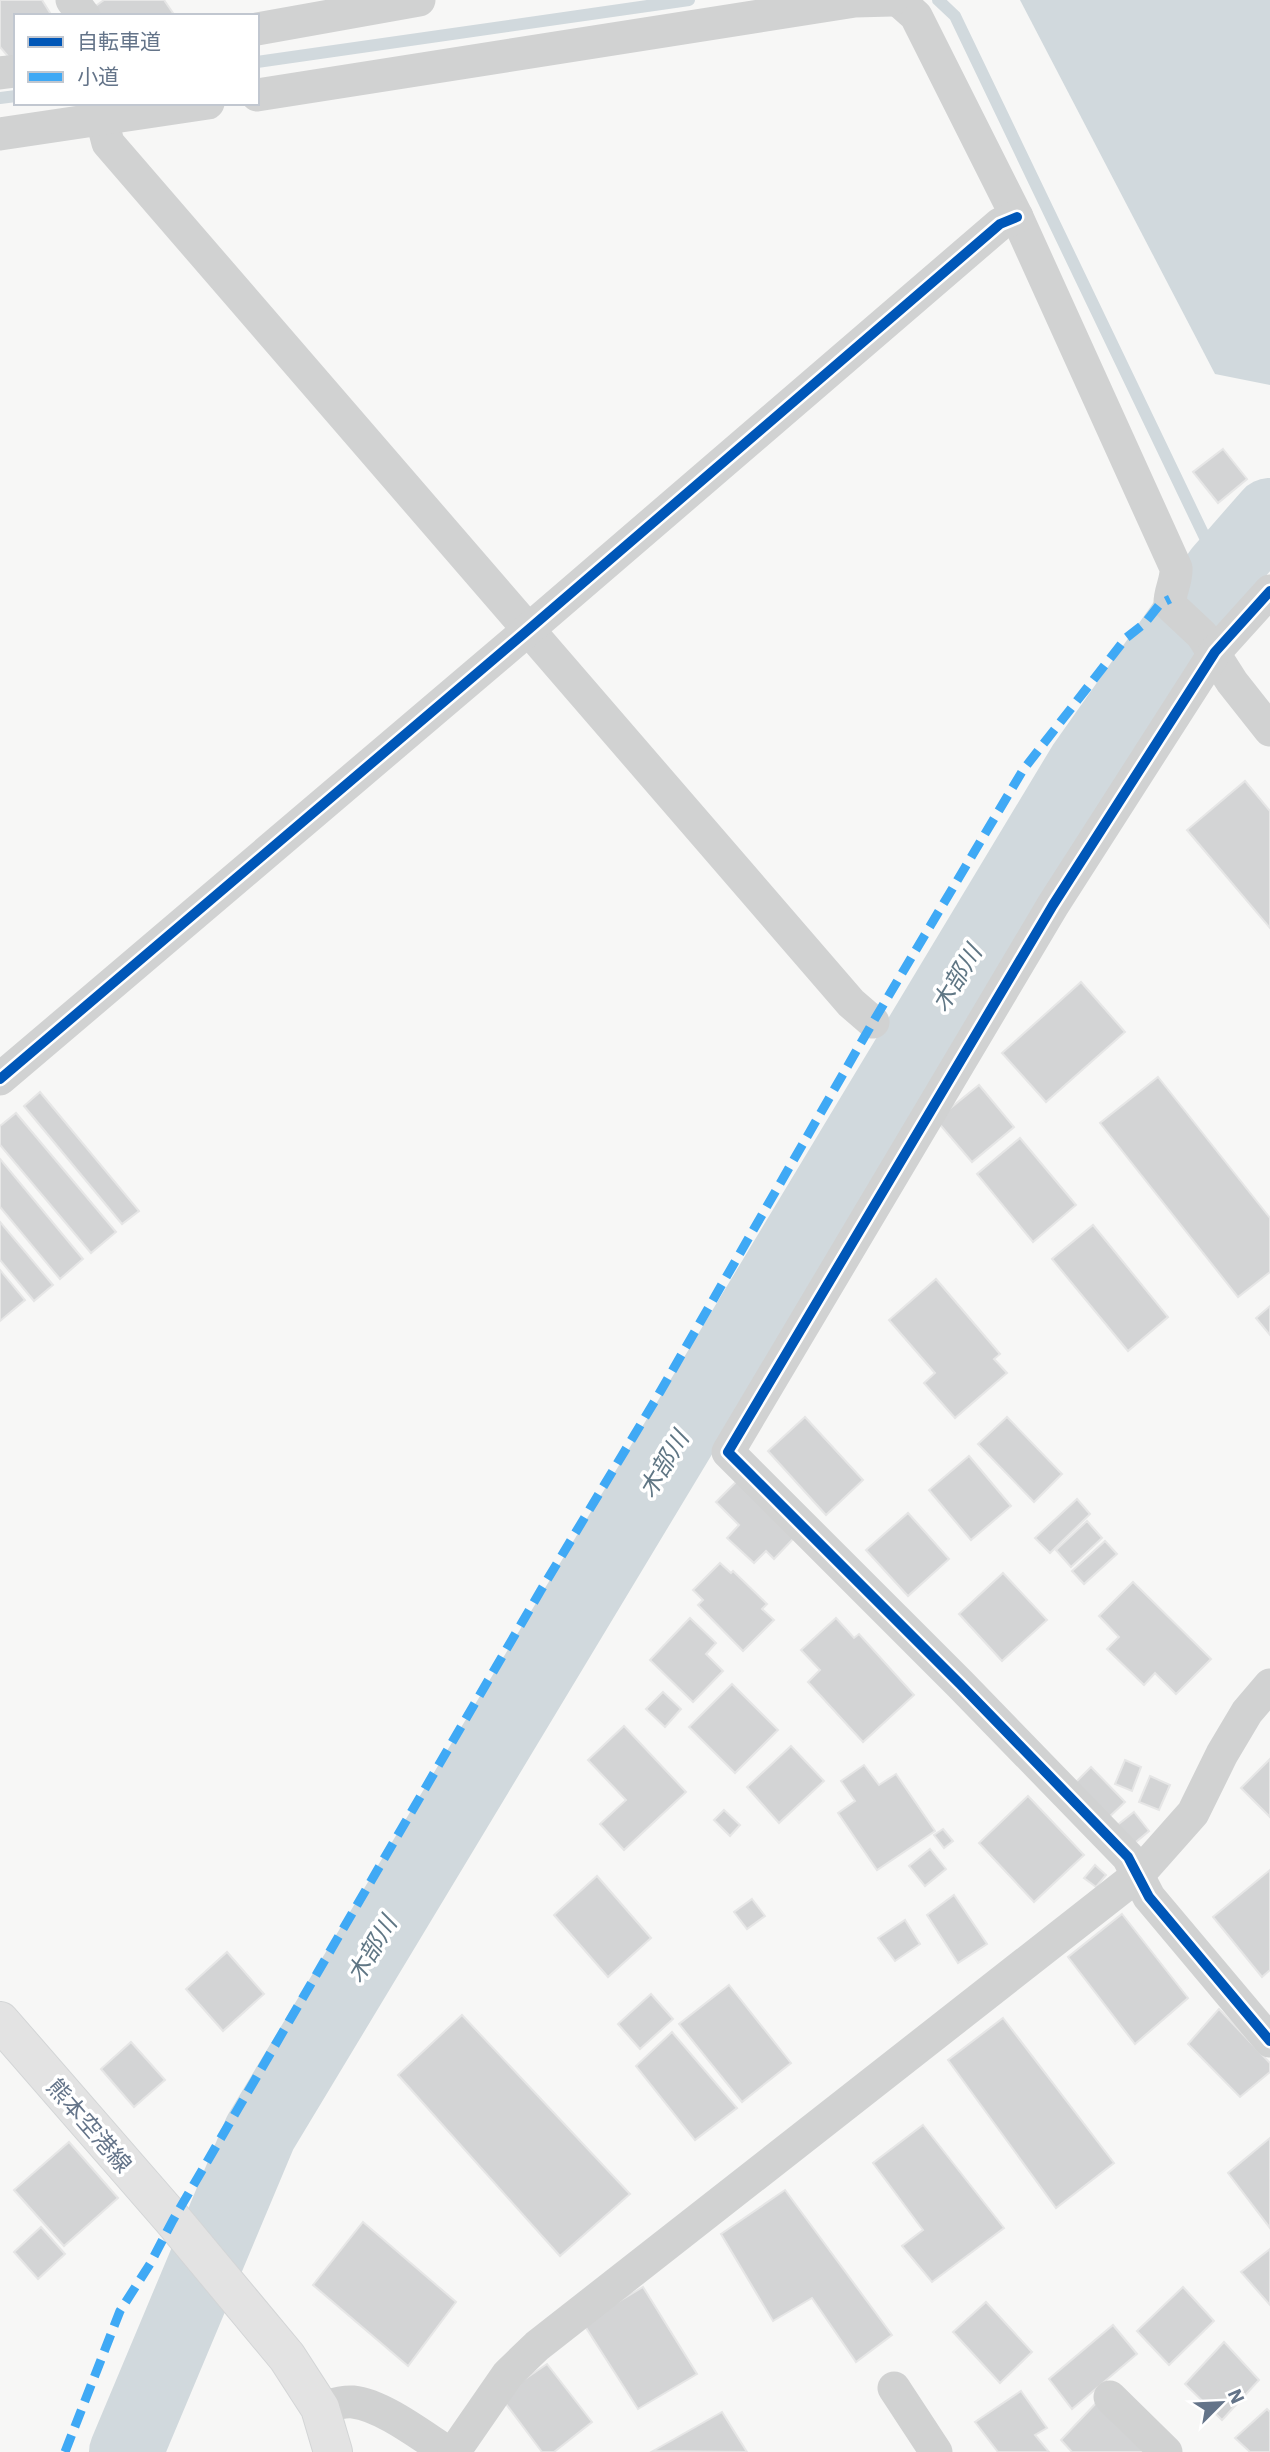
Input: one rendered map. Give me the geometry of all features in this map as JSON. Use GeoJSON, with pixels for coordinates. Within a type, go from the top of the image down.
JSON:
{"type":"FeatureCollection","features":[{"type":"Feature","properties":{"kind":"main road","name":"熊本空港線"},"geometry":{"type":"LineString","coordinates":[[0,2021],[287,2357],[320,2408]]}},
{"type":"Feature","properties":{"kind":"main road"},"geometry":{"type":"LineString","coordinates":[[320,2408],[333,2452]]}},
{"type":"Feature","properties":{"kind":"street"},"geometry":{"type":"LineString","coordinates":[[259,96],[855,1],[892,0]]}},
{"type":"Feature","properties":{"kind":"street"},"geometry":{"type":"LineString","coordinates":[[898,0],[916,16],[1017,217],[1176,568],[1177,577],[1170,605],[1209,644],[1232,682],[1270,730]]}},
{"type":"Feature","properties":{"kind":"street"},"geometry":{"type":"LineString","coordinates":[[259,29],[396,1]]}},
{"type":"Feature","properties":{"kind":"street"},"geometry":{"type":"LineString","coordinates":[[0,134],[196,105]]}},
{"type":"Feature","properties":{"kind":"street"},"geometry":{"type":"LineString","coordinates":[[102,120],[108,143],[842,992],[873,1022]]}},
{"type":"Feature","properties":{"kind":"street"},"geometry":{"type":"LineString","coordinates":[[0,1079],[1000,224],[1017,217]]}},
{"type":"Feature","properties":{"kind":"street"},"geometry":{"type":"LineString","coordinates":[[1270,591],[1209,644],[728,1452],[1128,1857],[1149,1897],[1270,2041]]}},
{"type":"Feature","properties":{"kind":"street"},"geometry":{"type":"LineString","coordinates":[[454,2452],[508,2374],[537,2346],[1138,1875],[1193,1813],[1228,1743],[1247,1712],[1270,1685]]}},
{"type":"Feature","properties":{"kind":"street"},"geometry":{"type":"LineString","coordinates":[[894,2388],[936,2452]]}},
{"type":"Feature","properties":{"kind":"street"},"geometry":{"type":"LineString","coordinates":[[1110,2398],[1167,2452]]}},
{"type":"Feature","properties":{"kind":"street"},"geometry":{"type":"LineString","coordinates":[[320,2408],[336,2403],[355,2402],[393,2417],[447,2452]]}},
{"type":"Feature","properties":{"kind":"shaded area"},"geometry":{"type":"Polygon","coordinates":[[[1020,0],[1270,0],[1270,385],[1215,374],[1020,0]]]}},
{"type":"Feature","properties":{"kind":"building"},"geometry":{"type":"Polygon","coordinates":[[[0,0],[42,0],[51,14],[14,14],[14,60],[12,61],[0,47],[0,0]]]}},
{"type":"Feature","properties":{"kind":"building"},"geometry":{"type":"Polygon","coordinates":[[[104,0],[164,0],[174,14],[93,14],[90,10],[104,0]]]}},
{"type":"Feature","properties":{"kind":"building"},"geometry":{"type":"Polygon","coordinates":[[[1223,449],[1247,479],[1218,503],[1193,472],[1223,449]]]}},
{"type":"Feature","properties":{"kind":"building"},"geometry":{"type":"Polygon","coordinates":[[[1245,781],[1270,811],[1270,928],[1187,830],[1245,781]]]}},
{"type":"Feature","properties":{"kind":"building"},"geometry":{"type":"Polygon","coordinates":[[[1081,982],[1125,1032],[1046,1102],[1002,1053],[1081,982]]]}},
{"type":"Feature","properties":{"kind":"building"},"geometry":{"type":"Polygon","coordinates":[[[1158,1077],[1270,1218],[1270,1272],[1238,1297],[1100,1123],[1158,1077]]]}},
{"type":"Feature","properties":{"kind":"building"},"geometry":{"type":"Polygon","coordinates":[[[979,1085],[1014,1127],[972,1162],[936,1120],[979,1085]]]}},
{"type":"Feature","properties":{"kind":"building"},"geometry":{"type":"Polygon","coordinates":[[[40,1092],[139,1211],[122,1224],[24,1106],[40,1092]]]}},
{"type":"Feature","properties":{"kind":"building"},"geometry":{"type":"Polygon","coordinates":[[[16,1113],[116,1232],[91,1253],[0,1145],[0,1126],[16,1113]]]}},
{"type":"Feature","properties":{"kind":"building"},"geometry":{"type":"Polygon","coordinates":[[[1020,1138],[1076,1205],[1033,1242],[977,1174],[1020,1138]]]}},
{"type":"Feature","properties":{"kind":"building"},"geometry":{"type":"Polygon","coordinates":[[[0,1159],[83,1259],[60,1279],[0,1207],[0,1159]]]}},
{"type":"Feature","properties":{"kind":"building"},"geometry":{"type":"Polygon","coordinates":[[[0,1222],[53,1285],[34,1301],[0,1260],[0,1222]]]}},
{"type":"Feature","properties":{"kind":"building"},"geometry":{"type":"Polygon","coordinates":[[[1093,1225],[1168,1317],[1128,1351],[1052,1259],[1093,1225]]]}},
{"type":"Feature","properties":{"kind":"building"},"geometry":{"type":"Polygon","coordinates":[[[0,1270],[25,1300],[0,1321],[0,1270]]]}},
{"type":"Feature","properties":{"kind":"building"},"geometry":{"type":"Polygon","coordinates":[[[936,1279],[1000,1354],[994,1359],[1007,1373],[955,1418],[924,1383],[935,1373],[889,1320],[936,1279]]]}},
{"type":"Feature","properties":{"kind":"building"},"geometry":{"type":"Polygon","coordinates":[[[1270,1306],[1270,1335],[1256,1318],[1270,1306]]]}},
{"type":"Feature","properties":{"kind":"building"},"geometry":{"type":"Polygon","coordinates":[[[805,1417],[863,1480],[826,1515],[768,1451],[805,1417]]]}},
{"type":"Feature","properties":{"kind":"building"},"geometry":{"type":"Polygon","coordinates":[[[1007,1417],[1062,1474],[1034,1502],[978,1444],[1007,1417]]]}},
{"type":"Feature","properties":{"kind":"building"},"geometry":{"type":"Polygon","coordinates":[[[969,1456],[1011,1506],[971,1540],[929,1490],[969,1456]]]}},
{"type":"Feature","properties":{"kind":"building"},"geometry":{"type":"Polygon","coordinates":[[[737,1481],[794,1538],[774,1559],[766,1551],[754,1563],[727,1538],[739,1525],[716,1502],[737,1481]]]}},
{"type":"Feature","properties":{"kind":"building"},"geometry":{"type":"Polygon","coordinates":[[[1077,1499],[1090,1514],[1050,1553],[1035,1538],[1077,1499]]]}},
{"type":"Feature","properties":{"kind":"building"},"geometry":{"type":"Polygon","coordinates":[[[908,1513],[949,1559],[908,1596],[866,1550],[908,1513]]]}},
{"type":"Feature","properties":{"kind":"building"},"geometry":{"type":"Polygon","coordinates":[[[1087,1521],[1102,1538],[1071,1567],[1056,1550],[1087,1521]]]}},
{"type":"Feature","properties":{"kind":"building"},"geometry":{"type":"Polygon","coordinates":[[[1105,1541],[1117,1554],[1084,1584],[1072,1571],[1105,1541]]]}},
{"type":"Feature","properties":{"kind":"building"},"geometry":{"type":"Polygon","coordinates":[[[720,1563],[731,1573],[733,1571],[767,1604],[762,1609],[774,1620],[743,1651],[698,1605],[703,1600],[693,1590],[720,1563]]]}},
{"type":"Feature","properties":{"kind":"building"},"geometry":{"type":"Polygon","coordinates":[[[1003,1573],[1047,1620],[1002,1661],[959,1614],[1003,1573]]]}},
{"type":"Feature","properties":{"kind":"building"},"geometry":{"type":"Polygon","coordinates":[[[1133,1582],[1211,1659],[1176,1694],[1155,1673],[1144,1685],[1107,1649],[1119,1637],[1099,1616],[1133,1582]]]}},
{"type":"Feature","properties":{"kind":"building"},"geometry":{"type":"Polygon","coordinates":[[[690,1618],[716,1643],[706,1654],[723,1671],[693,1702],[650,1660],[690,1618]]]}},
{"type":"Feature","properties":{"kind":"building"},"geometry":{"type":"Polygon","coordinates":[[[836,1618],[854,1638],[859,1634],[914,1695],[863,1742],[808,1682],[820,1670],[801,1650],[836,1618]]]}},
{"type":"Feature","properties":{"kind":"building"},"geometry":{"type":"Polygon","coordinates":[[[732,1684],[778,1730],[735,1773],[689,1727],[732,1684]]]}},
{"type":"Feature","properties":{"kind":"building"},"geometry":{"type":"Polygon","coordinates":[[[663,1692],[681,1709],[665,1727],[646,1709],[663,1692]]]}},
{"type":"Feature","properties":{"kind":"building"},"geometry":{"type":"Polygon","coordinates":[[[624,1726],[686,1792],[624,1850],[600,1824],[626,1800],[588,1760],[624,1726]]]}},
{"type":"Feature","properties":{"kind":"building"},"geometry":{"type":"Polygon","coordinates":[[[791,1746],[824,1781],[779,1823],[747,1787],[791,1746]]]}},
{"type":"Feature","properties":{"kind":"building"},"geometry":{"type":"Polygon","coordinates":[[[1270,1759],[1270,1817],[1241,1788],[1270,1759]]]}},
{"type":"Feature","properties":{"kind":"building"},"geometry":{"type":"Polygon","coordinates":[[[1125,1760],[1141,1767],[1132,1791],[1115,1784],[1125,1760]]]}},
{"type":"Feature","properties":{"kind":"building"},"geometry":{"type":"Polygon","coordinates":[[[864,1765],[879,1785],[896,1774],[935,1831],[877,1870],[838,1813],[855,1801],[841,1781],[864,1765]]]}},
{"type":"Feature","properties":{"kind":"building"},"geometry":{"type":"Polygon","coordinates":[[[1091,1767],[1125,1802],[1107,1819],[1074,1784],[1091,1767]]]}},
{"type":"Feature","properties":{"kind":"building"},"geometry":{"type":"Polygon","coordinates":[[[1150,1776],[1170,1785],[1159,1810],[1139,1802],[1150,1776]]]}},
{"type":"Feature","properties":{"kind":"building"},"geometry":{"type":"Polygon","coordinates":[[[1028,1796],[1084,1855],[1034,1902],[979,1843],[1028,1796]]]}},
{"type":"Feature","properties":{"kind":"building"},"geometry":{"type":"Polygon","coordinates":[[[724,1810],[740,1825],[730,1836],[714,1820],[724,1810]]]}},
{"type":"Feature","properties":{"kind":"building"},"geometry":{"type":"Polygon","coordinates":[[[1134,1812],[1149,1831],[1131,1846],[1115,1827],[1134,1812]]]}},
{"type":"Feature","properties":{"kind":"building"},"geometry":{"type":"Polygon","coordinates":[[[943,1829],[953,1841],[944,1848],[934,1835],[943,1829]]]}},
{"type":"Feature","properties":{"kind":"building"},"geometry":{"type":"Polygon","coordinates":[[[930,1849],[946,1869],[925,1886],[909,1866],[930,1849]]]}},
{"type":"Feature","properties":{"kind":"building"},"geometry":{"type":"Polygon","coordinates":[[[1095,1865],[1106,1875],[1096,1887],[1084,1878],[1095,1865]]]}},
{"type":"Feature","properties":{"kind":"building"},"geometry":{"type":"Polygon","coordinates":[[[1270,1870],[1270,1970],[1262,1977],[1213,1917],[1270,1870]]]}},
{"type":"Feature","properties":{"kind":"building"},"geometry":{"type":"Polygon","coordinates":[[[597,1876],[651,1938],[608,1977],[554,1915],[597,1876]]]}},
{"type":"Feature","properties":{"kind":"building"},"geometry":{"type":"Polygon","coordinates":[[[954,1895],[987,1944],[958,1963],[927,1915],[954,1895]]]}},
{"type":"Feature","properties":{"kind":"building"},"geometry":{"type":"Polygon","coordinates":[[[752,1899],[765,1916],[747,1929],[734,1912],[752,1899]]]}},
{"type":"Feature","properties":{"kind":"building"},"geometry":{"type":"Polygon","coordinates":[[[1122,1914],[1188,1998],[1135,2044],[1068,1957],[1122,1914]]]}},
{"type":"Feature","properties":{"kind":"building"},"geometry":{"type":"Polygon","coordinates":[[[905,1920],[920,1944],[895,1961],[878,1938],[905,1920]]]}},
{"type":"Feature","properties":{"kind":"building"},"geometry":{"type":"Polygon","coordinates":[[[227,1952],[264,1994],[223,2031],[186,1989],[227,1952]]]}},
{"type":"Feature","properties":{"kind":"building"},"geometry":{"type":"Polygon","coordinates":[[[729,1985],[791,2063],[742,2102],[679,2024],[729,1985]]]}},
{"type":"Feature","properties":{"kind":"building"},"geometry":{"type":"Polygon","coordinates":[[[651,1994],[673,2019],[640,2049],[618,2024],[651,1994]]]}},
{"type":"Feature","properties":{"kind":"building"},"geometry":{"type":"Polygon","coordinates":[[[1219,2009],[1270,2063],[1270,2072],[1240,2097],[1188,2044],[1219,2009]]]}},
{"type":"Feature","properties":{"kind":"building"},"geometry":{"type":"Polygon","coordinates":[[[462,2015],[630,2194],[560,2256],[398,2075],[462,2015]]]}},
{"type":"Feature","properties":{"kind":"building"},"geometry":{"type":"Polygon","coordinates":[[[1003,2018],[1114,2163],[1056,2208],[948,2060],[1003,2018]]]}},
{"type":"Feature","properties":{"kind":"building"},"geometry":{"type":"Polygon","coordinates":[[[672,2032],[737,2108],[695,2140],[636,2066],[672,2032]]]}},
{"type":"Feature","properties":{"kind":"building"},"geometry":{"type":"Polygon","coordinates":[[[131,2042],[165,2080],[134,2107],[101,2069],[131,2042]]]}},
{"type":"Feature","properties":{"kind":"building"},"geometry":{"type":"Polygon","coordinates":[[[923,2125],[1004,2228],[932,2282],[902,2246],[923,2230],[873,2163],[923,2125]]]}},
{"type":"Feature","properties":{"kind":"building"},"geometry":{"type":"Polygon","coordinates":[[[1270,2138],[1270,2228],[1228,2173],[1270,2138]]]}},
{"type":"Feature","properties":{"kind":"building"},"geometry":{"type":"Polygon","coordinates":[[[69,2142],[118,2198],[64,2246],[14,2190],[69,2142]]]}},
{"type":"Feature","properties":{"kind":"building"},"geometry":{"type":"Polygon","coordinates":[[[785,2190],[892,2335],[856,2362],[812,2298],[773,2321],[721,2234],[785,2190]]]}},
{"type":"Feature","properties":{"kind":"building"},"geometry":{"type":"Polygon","coordinates":[[[363,2222],[456,2302],[408,2366],[313,2285],[363,2222]]]}},
{"type":"Feature","properties":{"kind":"building"},"geometry":{"type":"Polygon","coordinates":[[[41,2227],[65,2254],[38,2279],[14,2252],[41,2227]]]}},
{"type":"Feature","properties":{"kind":"building"},"geometry":{"type":"Polygon","coordinates":[[[1270,2249],[1270,2305],[1241,2272],[1270,2249]]]}},
{"type":"Feature","properties":{"kind":"building"},"geometry":{"type":"Polygon","coordinates":[[[643,2287],[697,2374],[638,2409],[583,2323],[643,2287]]]}},
{"type":"Feature","properties":{"kind":"building"},"geometry":{"type":"Polygon","coordinates":[[[1183,2287],[1214,2321],[1169,2365],[1137,2331],[1183,2287]]]}},
{"type":"Feature","properties":{"kind":"building"},"geometry":{"type":"Polygon","coordinates":[[[986,2302],[1032,2352],[1000,2383],[953,2332],[986,2302]]]}},
{"type":"Feature","properties":{"kind":"building"},"geometry":{"type":"Polygon","coordinates":[[[1113,2325],[1137,2354],[1072,2409],[1049,2379],[1113,2325]]]}},
{"type":"Feature","properties":{"kind":"building"},"geometry":{"type":"Polygon","coordinates":[[[1224,2342],[1259,2380],[1222,2420],[1185,2384],[1224,2342]]]}},
{"type":"Feature","properties":{"kind":"building"},"geometry":{"type":"Polygon","coordinates":[[[547,2364],[592,2422],[554,2452],[542,2452],[500,2396],[547,2364]]]}},
{"type":"Feature","properties":{"kind":"building"},"geometry":{"type":"Polygon","coordinates":[[[1021,2391],[1047,2428],[1035,2435],[1049,2452],[998,2452],[975,2422],[1021,2391]]]}},
{"type":"Feature","properties":{"kind":"building"},"geometry":{"type":"Polygon","coordinates":[[[1100,2399],[1150,2452],[1072,2452],[1061,2440],[1100,2399]]]}},
{"type":"Feature","properties":{"kind":"building"},"geometry":{"type":"Polygon","coordinates":[[[1267,2409],[1270,2412],[1270,2452],[1250,2452],[1235,2438],[1267,2409]]]}},
{"type":"Feature","properties":{"kind":"building"},"geometry":{"type":"Polygon","coordinates":[[[722,2412],[747,2452],[653,2451],[722,2412]]]}},
{"type":"Feature","properties":{"kind":"waterway"},"geometry":{"type":"LineString","coordinates":[[259,62],[689,0]]}},
{"type":"Feature","properties":{"kind":"waterway"},"geometry":{"type":"LineString","coordinates":[[938,0],[955,16],[1221,571]]}},
{"type":"Feature","properties":{"kind":"waterway"},"geometry":{"type":"LineString","coordinates":[[0,98],[14,96]]}},
{"type":"Feature","properties":{"kind":"waterway","name":"木部川"},"geometry":{"type":"LineString","coordinates":[[126,2452],[260,2133],[1084,765],[1221,571],[1270,515]]}},
{"type":"Feature","properties":{"kind":"marked path"},"geometry":{"type":"LineString","coordinates":[[65,2452],[120,2311],[150,2264],[173,2220],[541,1590],[656,1399],[873,1022],[1023,770],[1126,638],[1145,623],[1160,604],[1170,599]]}},
{"type":"Feature","properties":{"kind":"cycle path"},"geometry":{"type":"LineString","coordinates":[[0,1079],[1000,224],[1017,217]]}},
{"type":"Feature","properties":{"kind":"cycle path"},"geometry":{"type":"LineString","coordinates":[[1270,591],[1215,652],[1053,905],[728,1452],[1128,1857],[1149,1897],[1270,2041]]}}]}
